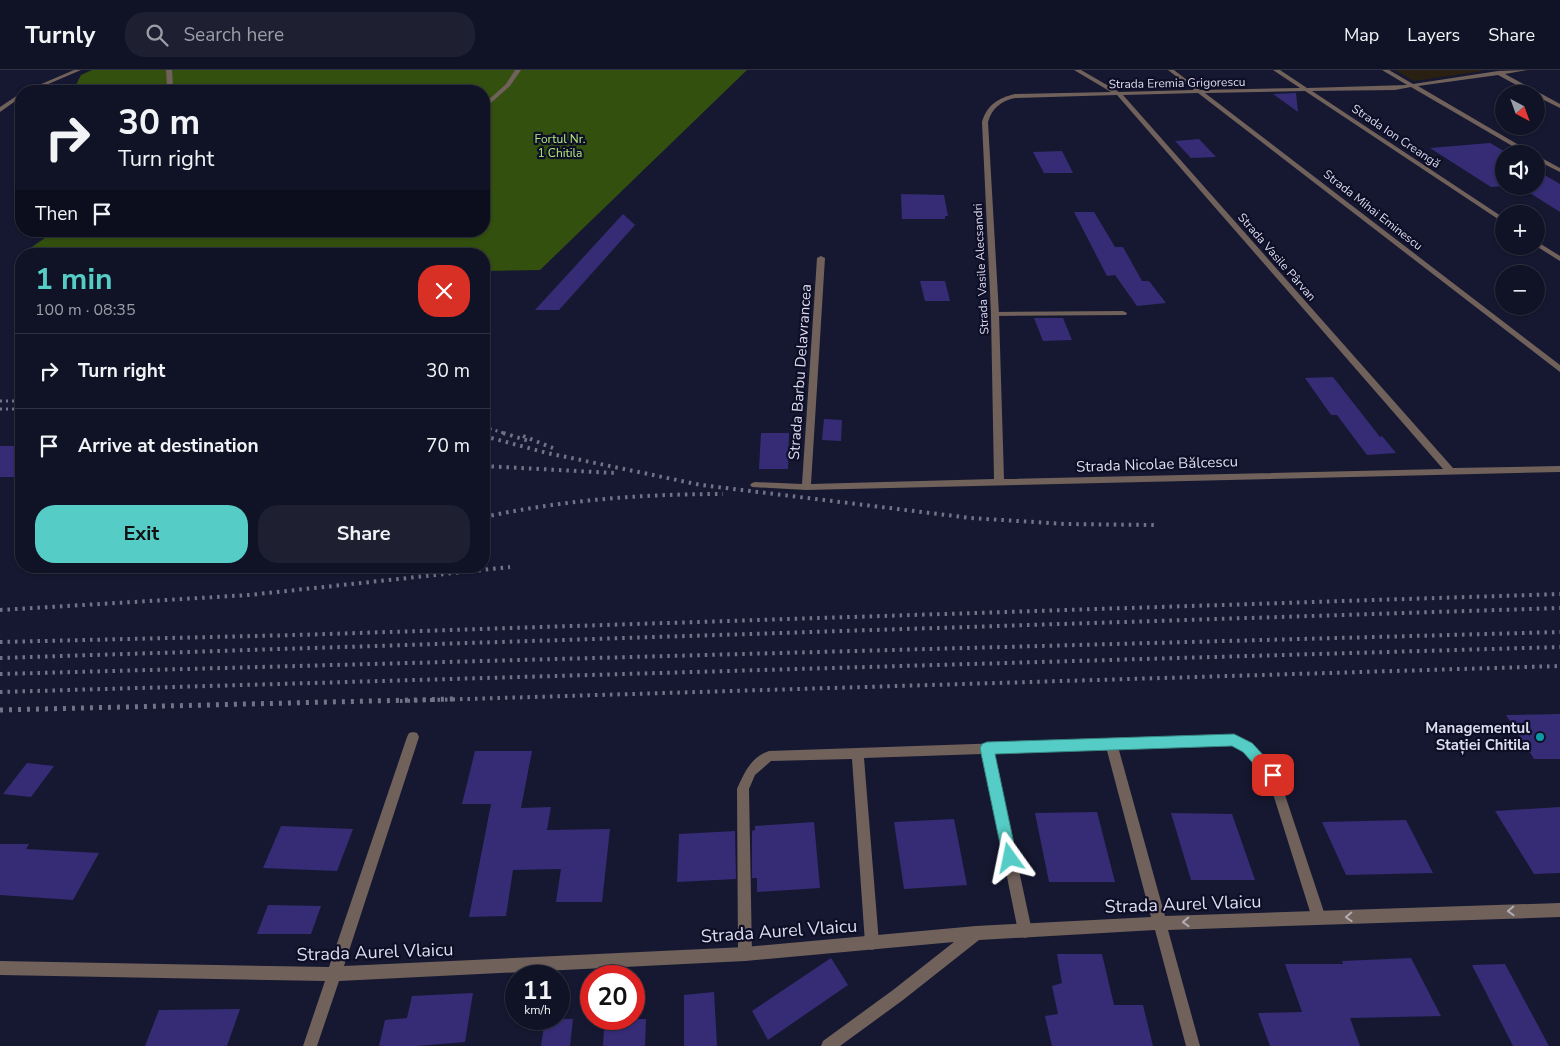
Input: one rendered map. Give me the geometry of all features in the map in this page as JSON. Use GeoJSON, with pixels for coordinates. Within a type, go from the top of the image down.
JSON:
{"type":"FeatureCollection","features":[{"type":"Feature","properties":{"kind":"street"},"geometry":{"type":"LineString","coordinates":[[42,85],[78,70]]}},
{"type":"Feature","properties":{"kind":"street"},"geometry":{"type":"LineString","coordinates":[[169,70],[170,85]]}},
{"type":"Feature","properties":{"kind":"street"},"geometry":{"type":"LineString","coordinates":[[490,102],[508,85],[518,70]]}},
{"type":"Feature","properties":{"kind":"street","name":"Strada Vasile Pârvan"},"geometry":{"type":"LineString","coordinates":[[1077,70],[1118,94],[1450,470]]}},
{"type":"Feature","properties":{"kind":"street","name":"Strada Mihai Eminescu"},"geometry":{"type":"LineString","coordinates":[[1171,70],[1560,369]]}},
{"type":"Feature","properties":{"kind":"street","name":"Strada Ion Creangă"},"geometry":{"type":"LineString","coordinates":[[1276,70],[1495,215]]}},
{"type":"Feature","properties":{"kind":"street"},"geometry":{"type":"LineString","coordinates":[[1385,70],[1515,145]]}},
{"type":"Feature","properties":{"kind":"street"},"geometry":{"type":"LineString","coordinates":[[1492,70],[1560,106]]}},
{"type":"Feature","properties":{"kind":"street","name":"Strada Eremia Grigorescu"},"geometry":{"type":"LineString","coordinates":[[1039,94],[1306,90],[1413,86],[1525,70]]}},
{"type":"Feature","properties":{"kind":"street","name":"Strada Vasile Alecsandri"},"geometry":{"type":"LineString","coordinates":[[999,482],[995,314],[985,122],[986,116],[992,107],[1009,97],[1039,94]]}},
{"type":"Feature","properties":{"kind":"street"},"geometry":{"type":"LineString","coordinates":[[0,110],[15,99]]}},
{"type":"Feature","properties":{"kind":"street"},"geometry":{"type":"LineString","coordinates":[[1545,162],[1560,170]]}},
{"type":"Feature","properties":{"kind":"street"},"geometry":{"type":"LineString","coordinates":[[1545,249],[1560,259]]}},
{"type":"Feature","properties":{"kind":"street","name":"Strada Barbu Delavrancea"},"geometry":{"type":"LineString","coordinates":[[806,487],[821,258]]}},
{"type":"Feature","properties":{"kind":"street"},"geometry":{"type":"LineString","coordinates":[[995,314],[1123,313]]}},
{"type":"Feature","properties":{"kind":"street","name":"Strada Nicolae Bălcescu"},"geometry":{"type":"LineString","coordinates":[[756,485],[806,487],[1450,470],[1560,469]]}},
{"type":"Feature","properties":{"kind":"street"},"geometry":{"type":"LineString","coordinates":[[310,1046],[413,737]]}},
{"type":"Feature","properties":{"kind":"street"},"geometry":{"type":"LineString","coordinates":[[744,954],[742,789],[751,771],[769,756],[1234,740],[1248,747],[1273,775],[1320,918]]}},
{"type":"Feature","properties":{"kind":"street"},"geometry":{"type":"LineString","coordinates":[[1111,743],[1193,1046]]}},
{"type":"Feature","properties":{"kind":"street"},"geometry":{"type":"LineString","coordinates":[[987,748],[1025,931]]}},
{"type":"Feature","properties":{"kind":"street"},"geometry":{"type":"LineString","coordinates":[[858,753],[872,943]]}},
{"type":"Feature","properties":{"kind":"street","name":"Strada Aurel Vlaicu"},"geometry":{"type":"LineString","coordinates":[[0,968],[333,974],[744,954],[976,933],[1160,923],[1560,910]]}},
{"type":"Feature","properties":{"kind":"street"},"geometry":{"type":"LineString","coordinates":[[828,1046],[898,995],[976,933]]}},
{"type":"Feature","properties":{"kind":"shaded area"},"geometry":{"type":"Polygon","coordinates":[[[1395,70],[1481,70],[1483,71],[1414,81],[1395,70]]]}},
{"type":"Feature","properties":{"kind":"green space","name":"Fortul Nr. 1 Chitila"},"geometry":{"type":"Polygon","coordinates":[[[92,70],[747,70],[540,270],[490,271],[490,248],[30,248],[46,237],[490,237],[490,85],[76,85],[81,75],[92,70]]]}},
{"type":"Feature","properties":{"kind":"building"},"geometry":{"type":"Polygon","coordinates":[[[1296,93],[1298,112],[1273,94],[1296,93]]]}},
{"type":"Feature","properties":{"kind":"building"},"geometry":{"type":"Polygon","coordinates":[[[1199,139],[1216,157],[1191,158],[1175,141],[1199,139]]]}},
{"type":"Feature","properties":{"kind":"building"},"geometry":{"type":"Polygon","coordinates":[[[1490,143],[1495,146],[1495,187],[1491,187],[1430,148],[1490,143]]]}},
{"type":"Feature","properties":{"kind":"building"},"geometry":{"type":"Polygon","coordinates":[[[1062,151],[1073,173],[1044,173],[1033,152],[1062,151]]]}},
{"type":"Feature","properties":{"kind":"building"},"geometry":{"type":"Polygon","coordinates":[[[1545,175],[1560,184],[1560,212],[1533,195],[1545,195],[1545,175]]]}},
{"type":"Feature","properties":{"kind":"building"},"geometry":{"type":"Polygon","coordinates":[[[901,194],[944,195],[948,216],[945,216],[945,219],[902,219],[901,194]]]}},
{"type":"Feature","properties":{"kind":"building"},"geometry":{"type":"Polygon","coordinates":[[[1074,212],[1094,212],[1115,247],[1123,247],[1142,281],[1149,281],[1166,303],[1137,306],[1115,275],[1107,276],[1074,212]]]}},
{"type":"Feature","properties":{"kind":"building"},"geometry":{"type":"Polygon","coordinates":[[[623,214],[635,225],[559,310],[535,310],[623,214]]]}},
{"type":"Feature","properties":{"kind":"building"},"geometry":{"type":"Polygon","coordinates":[[[920,281],[945,281],[950,301],[925,301],[920,281]]]}},
{"type":"Feature","properties":{"kind":"building"},"geometry":{"type":"Polygon","coordinates":[[[1034,318],[1063,318],[1072,340],[1043,341],[1034,318]]]}},
{"type":"Feature","properties":{"kind":"building"},"geometry":{"type":"Polygon","coordinates":[[[1333,377],[1380,437],[1382,436],[1396,453],[1367,455],[1337,415],[1331,415],[1305,378],[1333,377]]]}},
{"type":"Feature","properties":{"kind":"building"},"geometry":{"type":"Polygon","coordinates":[[[824,419],[842,420],[841,441],[822,440],[824,419]]]}},
{"type":"Feature","properties":{"kind":"building"},"geometry":{"type":"Polygon","coordinates":[[[761,433],[789,433],[788,469],[759,469],[761,433]]]}},
{"type":"Feature","properties":{"kind":"building"},"geometry":{"type":"Polygon","coordinates":[[[0,446],[15,446],[15,477],[0,477],[0,446]]]}},
{"type":"Feature","properties":{"kind":"building","name":"Managementul Stației Chitila"},"geometry":{"type":"Polygon","coordinates":[[[1560,714],[1560,759],[1534,759],[1506,715],[1560,714]]]}},
{"type":"Feature","properties":{"kind":"building"},"geometry":{"type":"Polygon","coordinates":[[[475,751],[532,751],[521,808],[551,807],[547,830],[610,829],[602,902],[556,902],[561,869],[513,870],[506,916],[469,917],[491,804],[462,804],[475,751]]]}},
{"type":"Feature","properties":{"kind":"building"},"geometry":{"type":"Polygon","coordinates":[[[27,763],[54,766],[31,797],[3,794],[27,763]]]}},
{"type":"Feature","properties":{"kind":"building"},"geometry":{"type":"Polygon","coordinates":[[[1560,807],[1560,873],[1534,874],[1495,811],[1560,807]]]}},
{"type":"Feature","properties":{"kind":"building"},"geometry":{"type":"Polygon","coordinates":[[[1097,812],[1115,882],[1049,882],[1035,813],[1097,812]]]}},
{"type":"Feature","properties":{"kind":"building"},"geometry":{"type":"Polygon","coordinates":[[[1171,813],[1232,814],[1255,880],[1191,880],[1171,813]]]}},
{"type":"Feature","properties":{"kind":"building"},"geometry":{"type":"Polygon","coordinates":[[[954,819],[967,885],[904,889],[894,822],[954,819]]]}},
{"type":"Feature","properties":{"kind":"building"},"geometry":{"type":"Polygon","coordinates":[[[1406,820],[1433,873],[1346,875],[1322,822],[1406,820]]]}},
{"type":"Feature","properties":{"kind":"building"},"geometry":{"type":"Polygon","coordinates":[[[814,822],[820,888],[757,892],[757,878],[752,878],[752,831],[755,830],[755,826],[814,822]]]}},
{"type":"Feature","properties":{"kind":"building"},"geometry":{"type":"Polygon","coordinates":[[[281,826],[353,829],[337,871],[263,868],[281,826]]]}},
{"type":"Feature","properties":{"kind":"building"},"geometry":{"type":"Polygon","coordinates":[[[735,831],[736,879],[677,882],[679,834],[735,831]]]}},
{"type":"Feature","properties":{"kind":"building"},"geometry":{"type":"Polygon","coordinates":[[[0,844],[29,844],[26,849],[99,853],[73,900],[0,895],[0,844]]]}},
{"type":"Feature","properties":{"kind":"building"},"geometry":{"type":"Polygon","coordinates":[[[268,905],[321,906],[311,934],[257,934],[268,905]]]}},
{"type":"Feature","properties":{"kind":"building"},"geometry":{"type":"Polygon","coordinates":[[[1057,954],[1102,954],[1114,1005],[1143,1005],[1153,1046],[1052,1046],[1045,1016],[1058,1014],[1052,986],[1062,983],[1057,954]]]}},
{"type":"Feature","properties":{"kind":"building"},"geometry":{"type":"Polygon","coordinates":[[[831,958],[848,985],[768,1040],[752,1011],[831,958]]]}},
{"type":"Feature","properties":{"kind":"building"},"geometry":{"type":"Polygon","coordinates":[[[1411,958],[1441,1016],[1350,1018],[1360,1046],[1270,1046],[1258,1013],[1302,1012],[1285,964],[1343,964],[1342,961],[1411,958]]]}},
{"type":"Feature","properties":{"kind":"building"},"geometry":{"type":"Polygon","coordinates":[[[1505,964],[1549,1046],[1513,1046],[1472,965],[1505,964]]]}},
{"type":"Feature","properties":{"kind":"building"},"geometry":{"type":"Polygon","coordinates":[[[714,992],[717,1046],[684,1046],[684,995],[714,992]]]}},
{"type":"Feature","properties":{"kind":"building"},"geometry":{"type":"Polygon","coordinates":[[[473,993],[465,1042],[417,1046],[379,1046],[385,1020],[407,1018],[412,996],[473,993]]]}},
{"type":"Feature","properties":{"kind":"building"},"geometry":{"type":"Polygon","coordinates":[[[240,1009],[227,1046],[145,1046],[159,1010],[240,1009]]]}},
{"type":"Feature","properties":{"kind":"building"},"geometry":{"type":"Polygon","coordinates":[[[570,1019],[573,1019],[570,1046],[541,1046],[543,1030],[570,1030],[570,1019]]]}},
{"type":"Feature","properties":{"kind":"building"},"geometry":{"type":"Polygon","coordinates":[[[646,1019],[645,1046],[603,1046],[604,1030],[645,1030],[646,1019]]]}},
{"type":"Feature","properties":{"kind":"railway"},"geometry":{"type":"LineString","coordinates":[[0,401],[15,401]]}},
{"type":"Feature","properties":{"kind":"railway"},"geometry":{"type":"LineString","coordinates":[[0,409],[15,409]]}},
{"type":"Feature","properties":{"kind":"railway"},"geometry":{"type":"LineString","coordinates":[[490,429],[507,434]]}},
{"type":"Feature","properties":{"kind":"railway"},"geometry":{"type":"LineString","coordinates":[[503,433],[529,441]]}},
{"type":"Feature","properties":{"kind":"railway"},"geometry":{"type":"LineString","coordinates":[[523,436],[553,448]]}},
{"type":"Feature","properties":{"kind":"railway"},"geometry":{"type":"LineString","coordinates":[[490,438],[547,453],[701,485],[971,518],[1065,524],[1155,525]]}},
{"type":"Feature","properties":{"kind":"railway"},"geometry":{"type":"LineString","coordinates":[[490,466],[614,473]]}},
{"type":"Feature","properties":{"kind":"railway"},"geometry":{"type":"LineString","coordinates":[[490,516],[543,506],[603,499],[723,494]]}},
{"type":"Feature","properties":{"kind":"railway"},"geometry":{"type":"LineString","coordinates":[[490,569],[510,567]]}},
{"type":"Feature","properties":{"kind":"railway"},"geometry":{"type":"LineString","coordinates":[[0,610],[249,595],[454,573]]}},
{"type":"Feature","properties":{"kind":"railway"},"geometry":{"type":"LineString","coordinates":[[0,642],[296,635],[1560,594]]}},
{"type":"Feature","properties":{"kind":"railway"},"geometry":{"type":"LineString","coordinates":[[0,658],[1560,608]]}},
{"type":"Feature","properties":{"kind":"railway"},"geometry":{"type":"LineString","coordinates":[[0,674],[1560,632]]}},
{"type":"Feature","properties":{"kind":"railway"},"geometry":{"type":"LineString","coordinates":[[0,692],[1560,647]]}},
{"type":"Feature","properties":{"kind":"railway"},"geometry":{"type":"LineString","coordinates":[[400,701],[1560,666]]}},
{"type":"Feature","properties":{"kind":"railway"},"geometry":{"type":"LineString","coordinates":[[0,710],[454,699]]}},
{"type":"Feature","properties":{"kind":"place","name":"Managementul Stației Chitila"},"geometry":{"type":"Point","coordinates":[1540,737]}},
{"type":"Feature","properties":{"kind":"route"},"geometry":{"type":"LineString","coordinates":[[1010,858],[987,748],[1234,740],[1248,747],[1273,775]]}}]}
